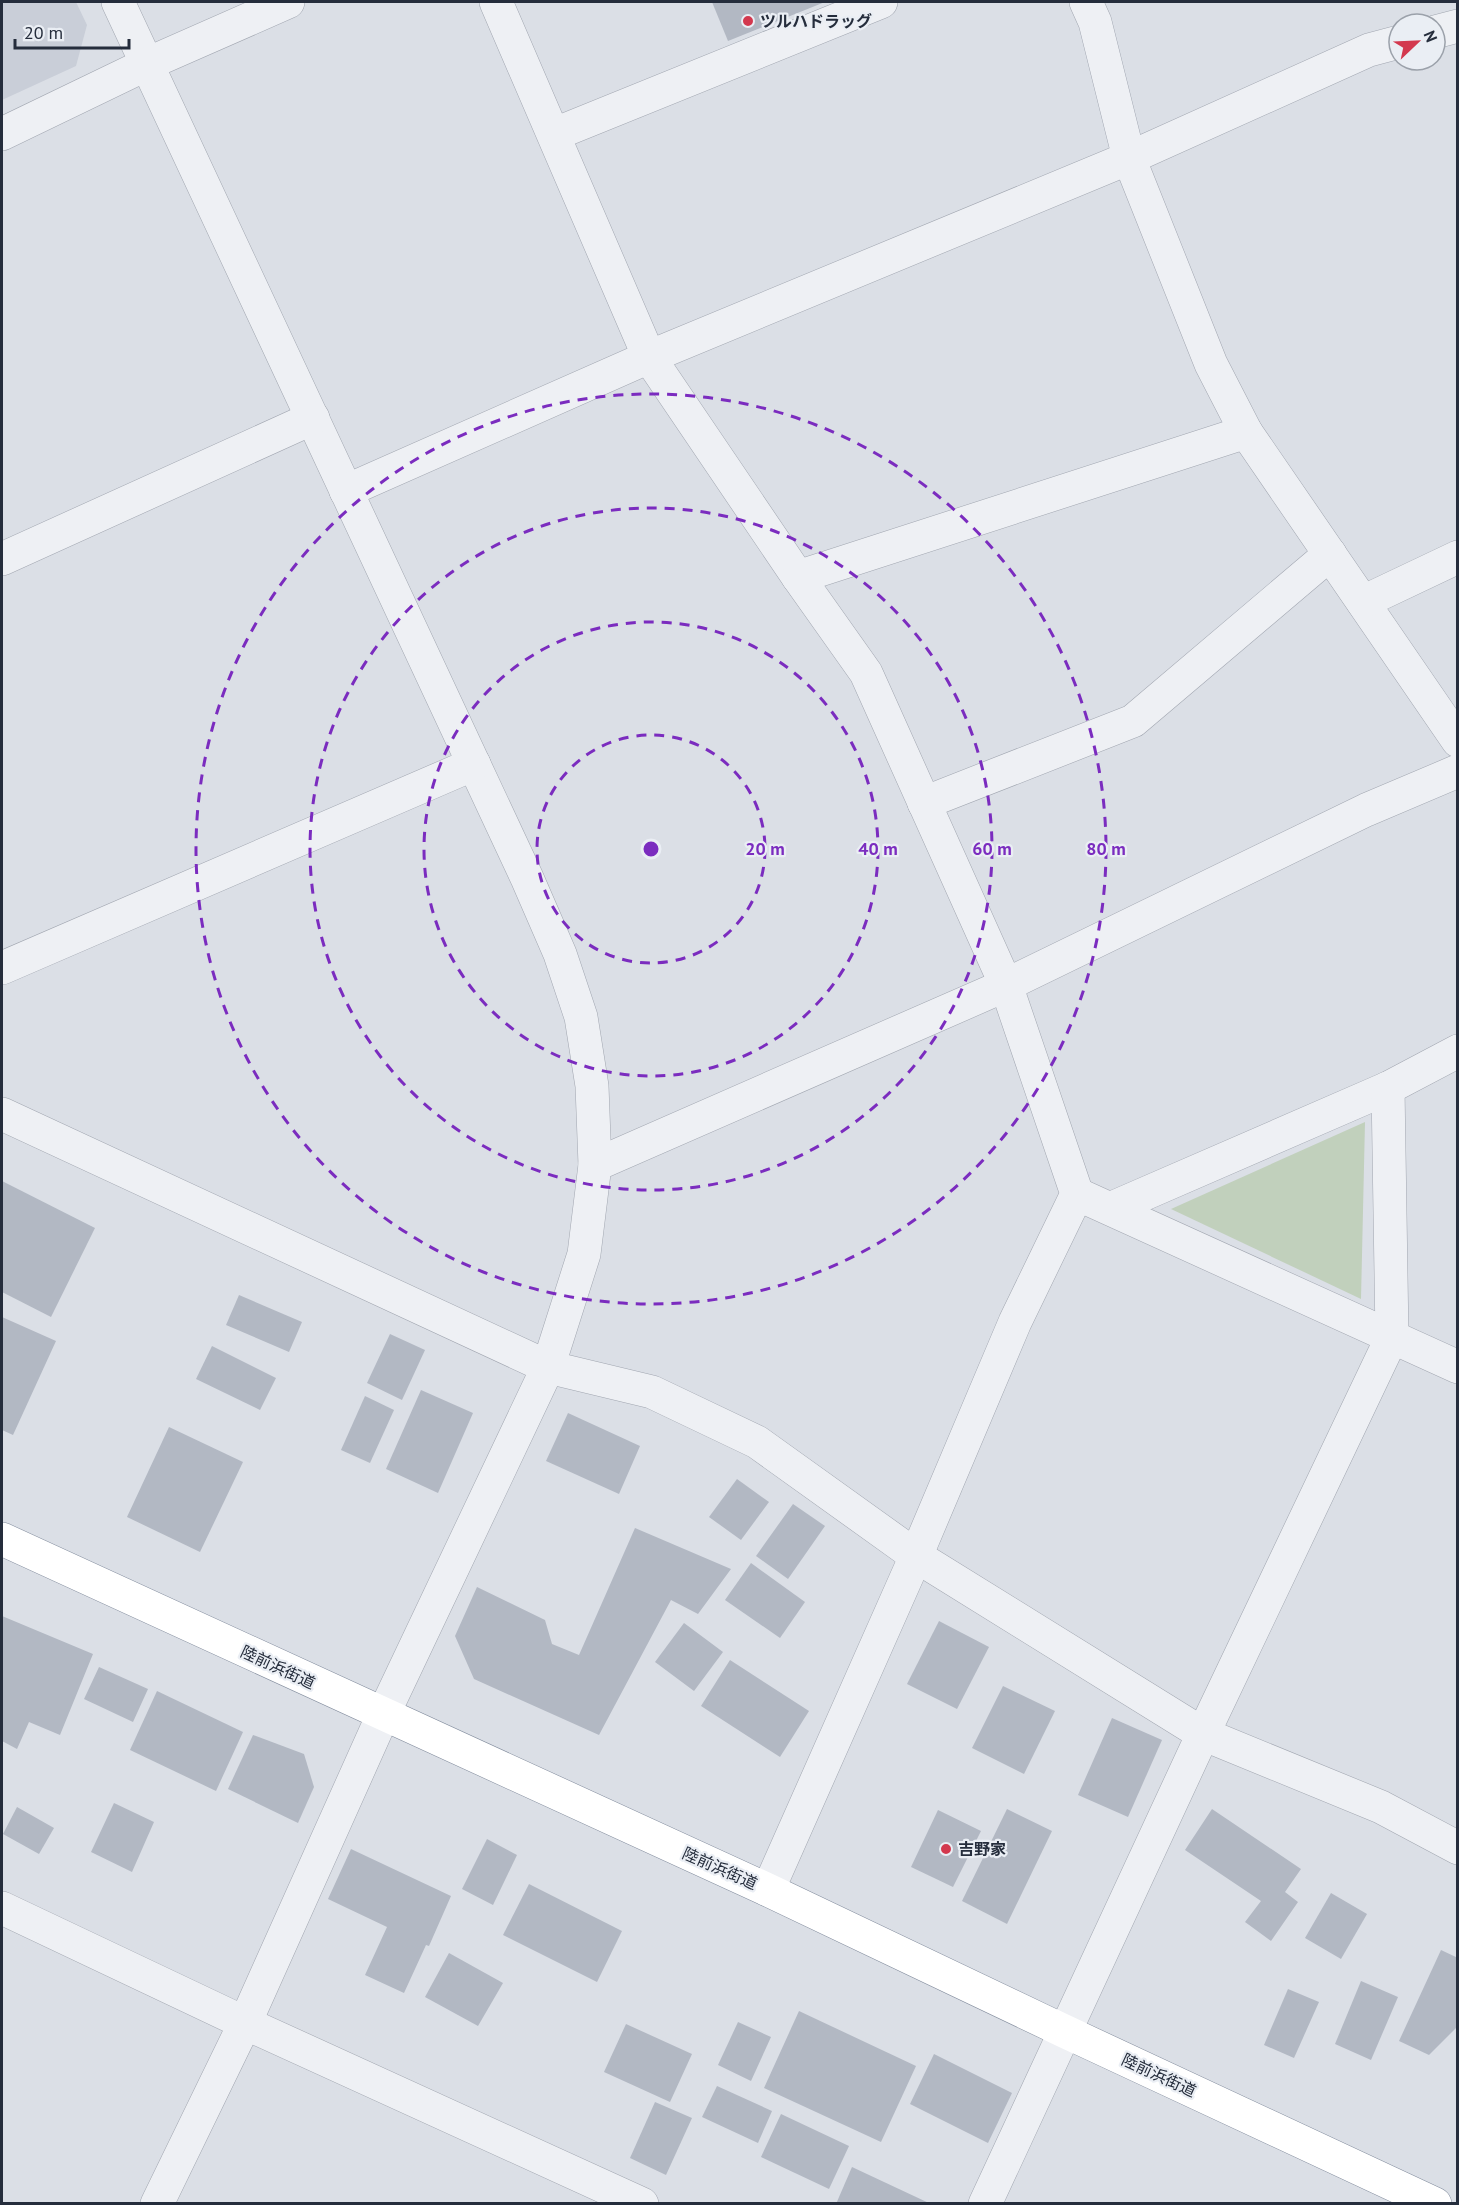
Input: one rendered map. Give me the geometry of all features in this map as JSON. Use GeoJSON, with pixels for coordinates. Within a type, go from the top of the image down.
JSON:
{"type":"FeatureCollection","features":[{"type":"Feature","properties":{"kind":"highway","name":"陸前浜街道"},"geometry":{"type":"LineString","coordinates":[[2,1539],[768,1890],[1435,2204]]}},
{"type":"Feature","properties":{"kind":"street"},"geometry":{"type":"LineString","coordinates":[[118,2],[474,764],[560,954],[581,1017],[592,1086],[595,1165],[584,1254],[548,1367],[382,1715],[245,2022],[157,2204]]}},
{"type":"Feature","properties":{"kind":"street"},"geometry":{"type":"LineString","coordinates":[[2,134],[147,64],[288,2]]}},
{"type":"Feature","properties":{"kind":"street"},"geometry":{"type":"LineString","coordinates":[[496,2],[650,357],[866,674],[1006,985],[1077,1194],[1015,1322],[916,1556],[768,1890]]}},
{"type":"Feature","properties":{"kind":"street"},"geometry":{"type":"LineString","coordinates":[[555,134],[880,2]]}},
{"type":"Feature","properties":{"kind":"street"},"geometry":{"type":"LineString","coordinates":[[1086,2],[1095,22],[1129,158],[1211,364],[1246,432],[1458,741]]}},
{"type":"Feature","properties":{"kind":"street"},"geometry":{"type":"LineString","coordinates":[[346,491],[650,357],[1129,158],[1368,50],[1387,45]]}},
{"type":"Feature","properties":{"kind":"street"},"geometry":{"type":"LineString","coordinates":[[2,559],[313,418]]}},
{"type":"Feature","properties":{"kind":"street"},"geometry":{"type":"LineString","coordinates":[[798,577],[1246,432]]}},
{"type":"Feature","properties":{"kind":"street"},"geometry":{"type":"LineString","coordinates":[[924,803],[1133,721],[1330,554]]}},
{"type":"Feature","properties":{"kind":"street"},"geometry":{"type":"LineString","coordinates":[[1363,602],[1458,557]]}},
{"type":"Feature","properties":{"kind":"street"},"geometry":{"type":"LineString","coordinates":[[2,968],[474,764]]}},
{"type":"Feature","properties":{"kind":"street"},"geometry":{"type":"LineString","coordinates":[[595,1165],[1006,985],[1366,810],[1458,771]]}},
{"type":"Feature","properties":{"kind":"street"},"geometry":{"type":"LineString","coordinates":[[1112,1209],[1388,1088],[1458,1051]]}},
{"type":"Feature","properties":{"kind":"street"},"geometry":{"type":"LineString","coordinates":[[985,2204],[1203,1734],[1392,1337],[1388,1088]]}},
{"type":"Feature","properties":{"kind":"street"},"geometry":{"type":"LineString","coordinates":[[2,1113],[548,1367],[652,1392],[757,1442],[916,1556],[1203,1734],[1381,1807],[1458,1848]]}},
{"type":"Feature","properties":{"kind":"street"},"geometry":{"type":"LineString","coordinates":[[1077,1194],[1458,1367]]}},
{"type":"Feature","properties":{"kind":"street"},"geometry":{"type":"LineString","coordinates":[[2,1908],[642,2204]]}},
{"type":"Feature","properties":{"kind":"shaded area"},"geometry":{"type":"Polygon","coordinates":[[[2,2],[76,2],[87,25],[76,66],[2,100],[2,2]]]}},
{"type":"Feature","properties":{"kind":"green space"},"geometry":{"type":"Polygon","coordinates":[[[1365,1122],[1361,1299],[1171,1209],[1365,1122]]]}},
{"type":"Feature","properties":{"kind":"building","name":"ツルハドラッグ"},"geometry":{"type":"Polygon","coordinates":[[[712,2],[825,2],[728,41],[712,2]]]}},
{"type":"Feature","properties":{"kind":"building"},"geometry":{"type":"Polygon","coordinates":[[[2,1181],[95,1228],[51,1317],[2,1292],[2,1181]]]}},
{"type":"Feature","properties":{"kind":"building"},"geometry":{"type":"Polygon","coordinates":[[[239,1295],[302,1322],[289,1352],[226,1325],[239,1295]]]}},
{"type":"Feature","properties":{"kind":"building"},"geometry":{"type":"Polygon","coordinates":[[[2,1317],[56,1341],[13,1435],[2,1430],[2,1317]]]}},
{"type":"Feature","properties":{"kind":"building"},"geometry":{"type":"Polygon","coordinates":[[[390,1334],[425,1350],[402,1400],[367,1383],[390,1334]]]}},
{"type":"Feature","properties":{"kind":"building"},"geometry":{"type":"Polygon","coordinates":[[[212,1346],[276,1378],[260,1410],[196,1379],[212,1346]]]}},
{"type":"Feature","properties":{"kind":"building"},"geometry":{"type":"Polygon","coordinates":[[[421,1390],[473,1413],[438,1493],[386,1469],[421,1390]]]}},
{"type":"Feature","properties":{"kind":"building"},"geometry":{"type":"Polygon","coordinates":[[[365,1396],[394,1410],[370,1463],[341,1450],[365,1396]]]}},
{"type":"Feature","properties":{"kind":"building"},"geometry":{"type":"Polygon","coordinates":[[[568,1413],[640,1446],[619,1494],[546,1461],[568,1413]]]}},
{"type":"Feature","properties":{"kind":"building"},"geometry":{"type":"Polygon","coordinates":[[[169,1427],[243,1462],[200,1552],[127,1517],[169,1427]]]}},
{"type":"Feature","properties":{"kind":"building"},"geometry":{"type":"Polygon","coordinates":[[[737,1479],[769,1502],[741,1540],[709,1517],[737,1479]]]}},
{"type":"Feature","properties":{"kind":"building"},"geometry":{"type":"Polygon","coordinates":[[[793,1504],[825,1526],[788,1579],[756,1556],[793,1504]]]}},
{"type":"Feature","properties":{"kind":"building"},"geometry":{"type":"Polygon","coordinates":[[[635,1528],[731,1569],[698,1614],[671,1600],[599,1735],[474,1679],[455,1636],[477,1587],[545,1620],[552,1644],[579,1655],[635,1528]]]}},
{"type":"Feature","properties":{"kind":"building"},"geometry":{"type":"Polygon","coordinates":[[[751,1563],[805,1602],[780,1638],[725,1600],[751,1563]]]}},
{"type":"Feature","properties":{"kind":"building"},"geometry":{"type":"Polygon","coordinates":[[[2,1616],[93,1654],[60,1735],[29,1722],[17,1749],[2,1741],[2,1616]]]}},
{"type":"Feature","properties":{"kind":"building"},"geometry":{"type":"Polygon","coordinates":[[[939,1621],[989,1647],[957,1709],[907,1684],[939,1621]]]}},
{"type":"Feature","properties":{"kind":"building"},"geometry":{"type":"Polygon","coordinates":[[[684,1623],[723,1652],[694,1691],[655,1662],[684,1623]]]}},
{"type":"Feature","properties":{"kind":"building"},"geometry":{"type":"Polygon","coordinates":[[[730,1660],[809,1711],[780,1757],[701,1706],[730,1660]]]}},
{"type":"Feature","properties":{"kind":"building"},"geometry":{"type":"Polygon","coordinates":[[[99,1667],[148,1689],[133,1722],[84,1699],[99,1667]]]}},
{"type":"Feature","properties":{"kind":"building"},"geometry":{"type":"Polygon","coordinates":[[[1003,1686],[1055,1711],[1024,1774],[972,1748],[1003,1686]]]}},
{"type":"Feature","properties":{"kind":"building"},"geometry":{"type":"Polygon","coordinates":[[[157,1691],[243,1732],[216,1791],[130,1750],[157,1691]]]}},
{"type":"Feature","properties":{"kind":"building"},"geometry":{"type":"Polygon","coordinates":[[[1112,1718],[1162,1740],[1128,1817],[1078,1795],[1112,1718]]]}},
{"type":"Feature","properties":{"kind":"building"},"geometry":{"type":"Polygon","coordinates":[[[253,1735],[304,1754],[314,1787],[298,1823],[228,1789],[253,1735]]]}},
{"type":"Feature","properties":{"kind":"building"},"geometry":{"type":"Polygon","coordinates":[[[114,1803],[154,1822],[132,1872],[91,1852],[114,1803]]]}},
{"type":"Feature","properties":{"kind":"building"},"geometry":{"type":"Polygon","coordinates":[[[17,1807],[54,1828],[39,1854],[3,1834],[17,1807]]]}},
{"type":"Feature","properties":{"kind":"building"},"geometry":{"type":"Polygon","coordinates":[[[1007,1809],[1052,1831],[1007,1924],[962,1901],[1007,1809]]]}},
{"type":"Feature","properties":{"kind":"building"},"geometry":{"type":"Polygon","coordinates":[[[1212,1809],[1301,1869],[1285,1892],[1298,1902],[1271,1941],[1245,1922],[1261,1901],[1185,1850],[1212,1809]]]}},
{"type":"Feature","properties":{"kind":"building","name":"吉野家"},"geometry":{"type":"Polygon","coordinates":[[[938,1810],[981,1831],[953,1887],[911,1867],[938,1810]]]}},
{"type":"Feature","properties":{"kind":"building"},"geometry":{"type":"Polygon","coordinates":[[[487,1839],[517,1855],[493,1905],[462,1889],[487,1839]]]}},
{"type":"Feature","properties":{"kind":"building"},"geometry":{"type":"Polygon","coordinates":[[[351,1849],[451,1896],[429,1946],[426,1945],[404,1993],[365,1975],[387,1927],[328,1899],[351,1849]]]}},
{"type":"Feature","properties":{"kind":"building"},"geometry":{"type":"Polygon","coordinates":[[[529,1884],[622,1931],[597,1982],[503,1935],[529,1884]]]}},
{"type":"Feature","properties":{"kind":"building"},"geometry":{"type":"Polygon","coordinates":[[[1331,1893],[1367,1914],[1341,1959],[1305,1938],[1331,1893]]]}},
{"type":"Feature","properties":{"kind":"building"},"geometry":{"type":"Polygon","coordinates":[[[1441,1950],[1458,1958],[1458,2026],[1429,2055],[1399,2041],[1441,1950]]]}},
{"type":"Feature","properties":{"kind":"building"},"geometry":{"type":"Polygon","coordinates":[[[449,1953],[503,1983],[478,2026],[425,1997],[449,1953]]]}},
{"type":"Feature","properties":{"kind":"building"},"geometry":{"type":"Polygon","coordinates":[[[1361,1981],[1398,1997],[1371,2060],[1335,2044],[1361,1981]]]}},
{"type":"Feature","properties":{"kind":"building"},"geometry":{"type":"Polygon","coordinates":[[[1288,1989],[1319,2002],[1294,2058],[1264,2045],[1288,1989]]]}},
{"type":"Feature","properties":{"kind":"building"},"geometry":{"type":"Polygon","coordinates":[[[799,2011],[916,2066],[881,2142],[764,2088],[799,2011]]]}},
{"type":"Feature","properties":{"kind":"building"},"geometry":{"type":"Polygon","coordinates":[[[738,2022],[771,2037],[751,2081],[718,2065],[738,2022]]]}},
{"type":"Feature","properties":{"kind":"building"},"geometry":{"type":"Polygon","coordinates":[[[626,2024],[692,2054],[670,2102],[604,2072],[626,2024]]]}},
{"type":"Feature","properties":{"kind":"building"},"geometry":{"type":"Polygon","coordinates":[[[934,2054],[1012,2093],[988,2143],[910,2104],[934,2054]]]}},
{"type":"Feature","properties":{"kind":"building"},"geometry":{"type":"Polygon","coordinates":[[[717,2086],[772,2111],[758,2143],[702,2117],[717,2086]]]}},
{"type":"Feature","properties":{"kind":"building"},"geometry":{"type":"Polygon","coordinates":[[[655,2102],[692,2118],[666,2175],[630,2158],[655,2102]]]}},
{"type":"Feature","properties":{"kind":"building"},"geometry":{"type":"Polygon","coordinates":[[[781,2114],[849,2146],[829,2189],[761,2157],[781,2114]]]}},
{"type":"Feature","properties":{"kind":"building"},"geometry":{"type":"Polygon","coordinates":[[[852,2167],[931,2204],[836,2204],[852,2167]]]}},
{"type":"Feature","properties":{"kind":"place","name":"ツルハドラッグ"},"geometry":{"type":"Point","coordinates":[748,21]}},
{"type":"Feature","properties":{"kind":"place","name":"吉野家"},"geometry":{"type":"Point","coordinates":[946,1849]}}]}
